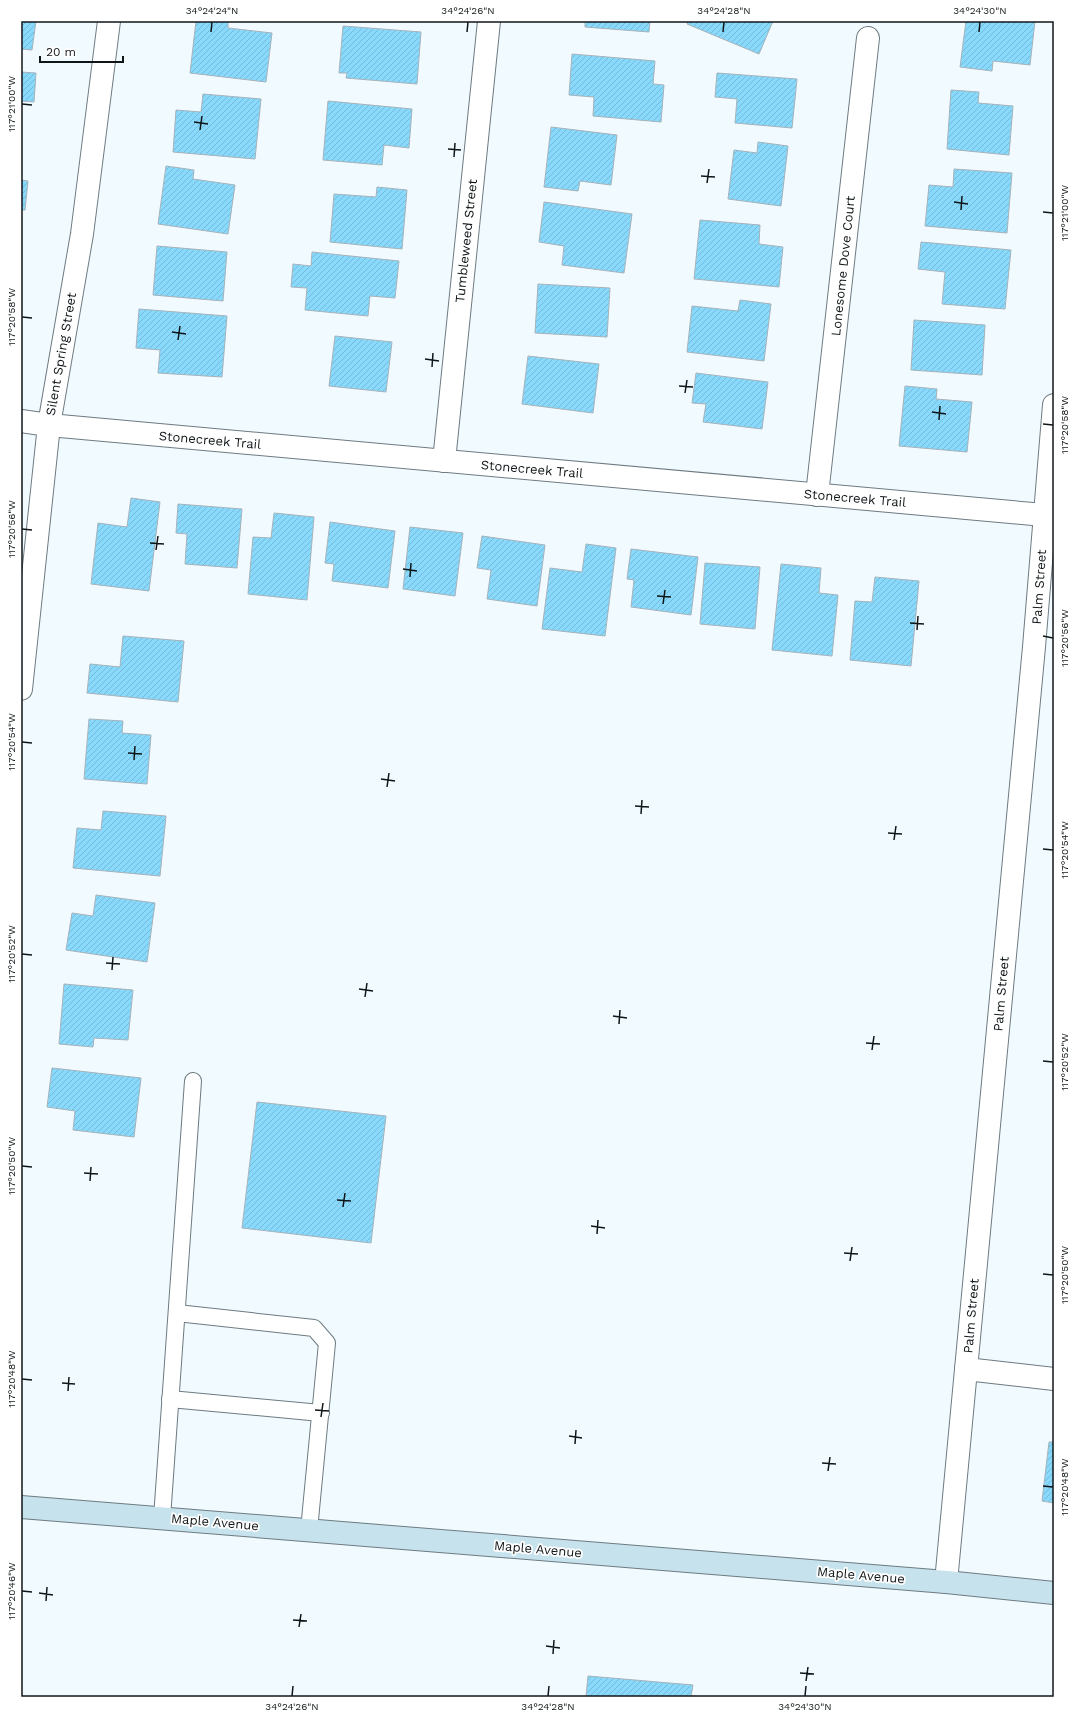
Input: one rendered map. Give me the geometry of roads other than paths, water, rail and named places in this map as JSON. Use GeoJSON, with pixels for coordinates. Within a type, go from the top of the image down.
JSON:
{"type":"FeatureCollection","features":[{"type":"Feature","properties":{"kind":"street","name":"Silent Spring Street"},"geometry":{"type":"LineString","coordinates":[[21,689],[49,425],[82,234],[109,21]]}},
{"type":"Feature","properties":{"kind":"street","name":"Tumbleweed Street"},"geometry":{"type":"LineString","coordinates":[[444,461],[489,21]]}},
{"type":"Feature","properties":{"kind":"street","name":"Lonesome Dove Court"},"geometry":{"type":"LineString","coordinates":[[817,494],[868,38]]}},
{"type":"Feature","properties":{"kind":"street","name":"Palm Street"},"geometry":{"type":"LineString","coordinates":[[946,1582],[1033,655],[1054,405]]}},
{"type":"Feature","properties":{"kind":"street","name":"Stonecreek Trail"},"geometry":{"type":"LineString","coordinates":[[21,421],[49,425],[1044,515]]}},
{"type":"Feature","properties":{"kind":"street"},"geometry":{"type":"LineString","coordinates":[[966,1369],[1054,1379]]}},
{"type":"Feature","properties":{"kind":"street","name":"Maple Avenue"},"geometry":{"type":"LineString","coordinates":[[21,1506],[946,1582],[1054,1593]]}},
{"type":"Feature","properties":{"kind":"lane"},"geometry":{"type":"LineString","coordinates":[[162,1518],[193,1081]]}},
{"type":"Feature","properties":{"kind":"lane"},"geometry":{"type":"LineString","coordinates":[[177,1313],[314,1328],[327,1344],[309,1530]]}},
{"type":"Feature","properties":{"kind":"lane"},"geometry":{"type":"LineString","coordinates":[[170,1399],[321,1413]]}}]}
